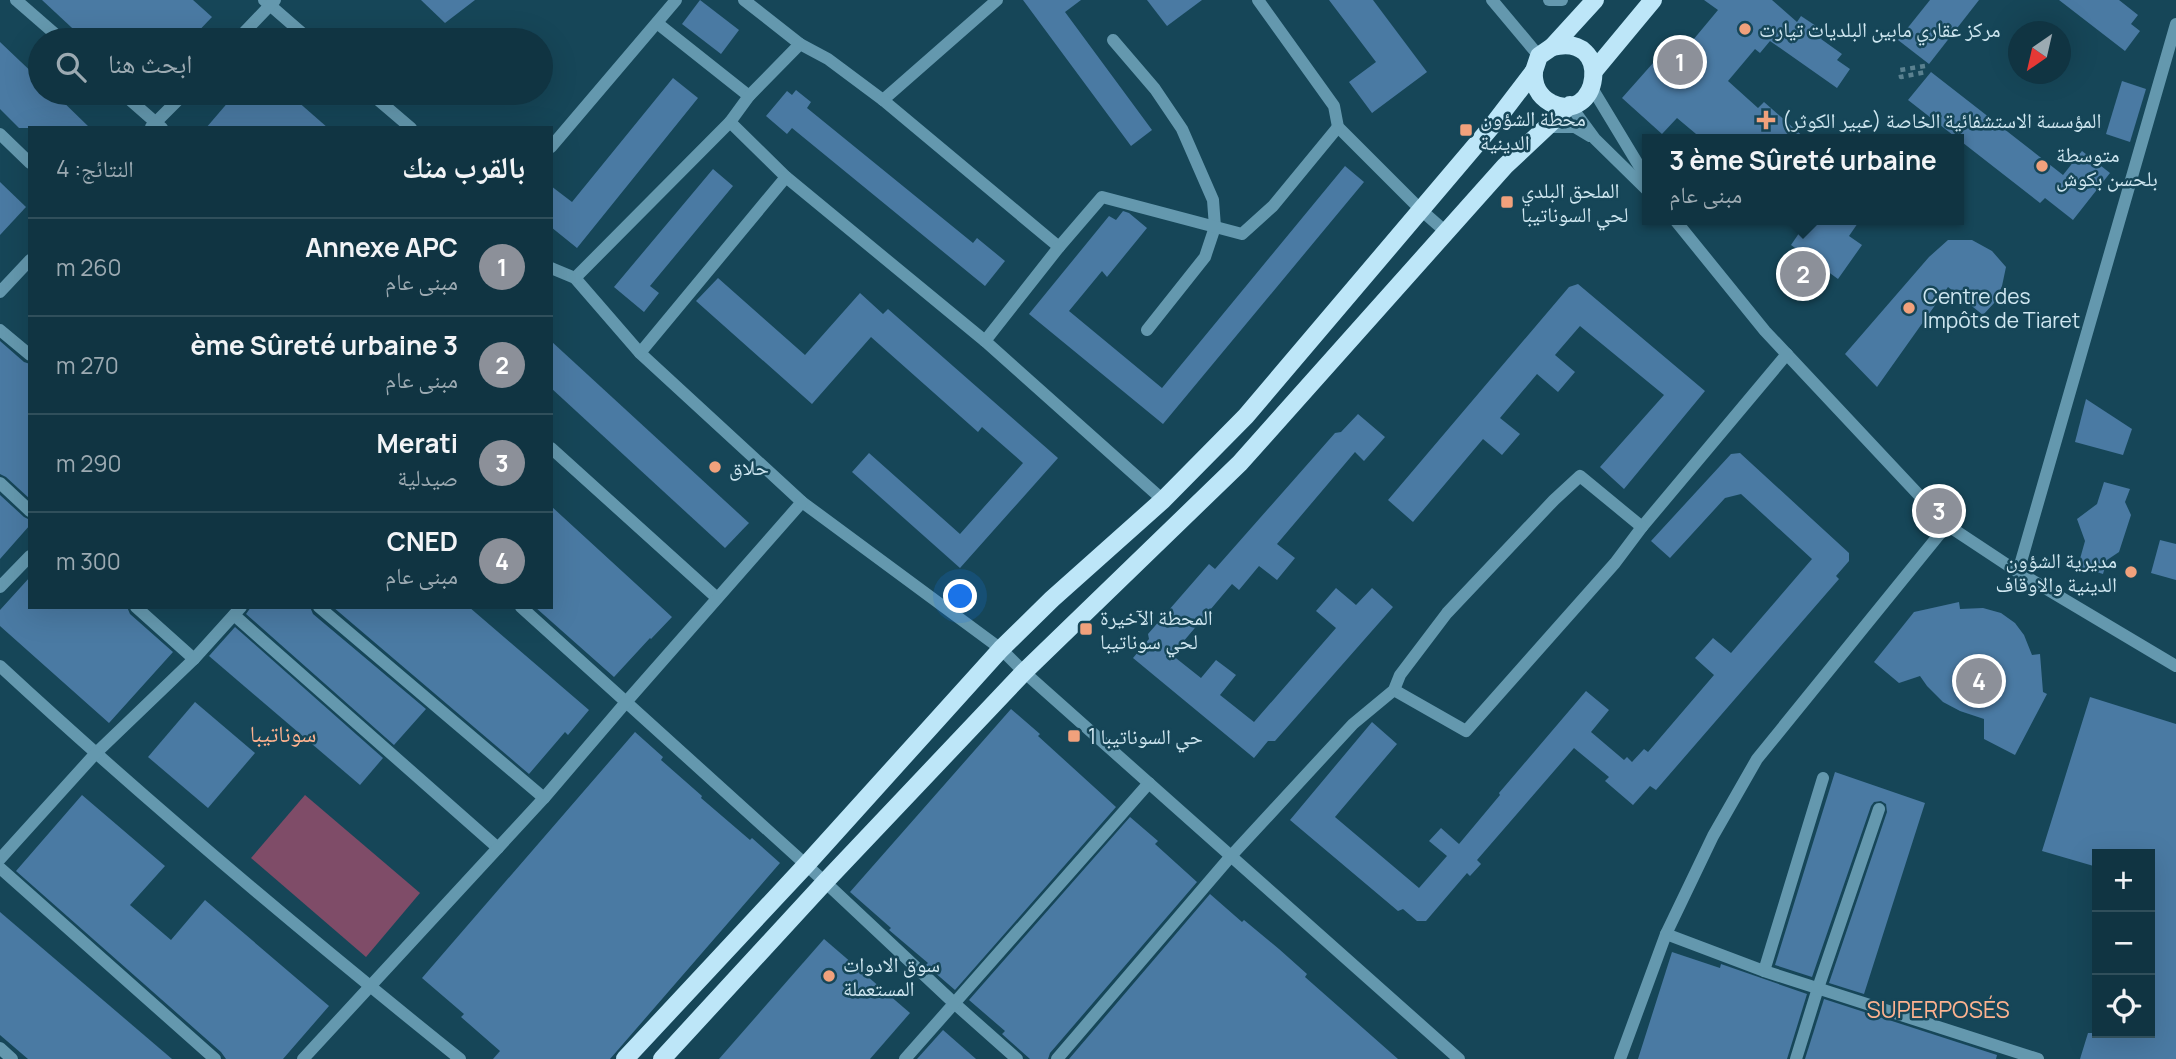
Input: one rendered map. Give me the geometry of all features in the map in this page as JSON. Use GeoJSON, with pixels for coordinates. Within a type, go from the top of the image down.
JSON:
{"type":"FeatureCollection","features":[{"type":"Feature","properties":{"kind":"main road"},"geometry":{"type":"LineString","coordinates":[[625,1059],[806,865],[1001,649],[1052,599],[1163,500],[1246,416],[1492,126],[1542,58],[1595,0]]}},
{"type":"Feature","properties":{"kind":"main road"},"geometry":{"type":"LineString","coordinates":[[1593,79],[1592,62],[1587,54],[1570,45],[1542,58],[1534,80],[1543,97],[1560,106],[1579,102],[1587,96],[1593,79],[1653,0]]}},
{"type":"Feature","properties":{"kind":"main road"},"geometry":{"type":"LineString","coordinates":[[662,1059],[825,881],[1024,672],[1240,463],[1505,166],[1570,105]]}},
{"type":"Feature","properties":{"kind":"street"},"geometry":{"type":"LineString","coordinates":[[16,0],[48,28]]}},
{"type":"Feature","properties":{"kind":"street"},"geometry":{"type":"LineString","coordinates":[[553,145],[676,0]]}},
{"type":"Feature","properties":{"kind":"street"},"geometry":{"type":"LineString","coordinates":[[744,0],[800,44],[828,59],[883,100],[1059,247]]}},
{"type":"Feature","properties":{"kind":"street"},"geometry":{"type":"LineString","coordinates":[[883,100],[997,0]]}},
{"type":"Feature","properties":{"kind":"street"},"geometry":{"type":"LineString","coordinates":[[1258,0],[1334,106],[1339,127],[1446,232]]}},
{"type":"Feature","properties":{"kind":"street"},"geometry":{"type":"LineString","coordinates":[[1492,0],[1542,58]]}},
{"type":"Feature","properties":{"kind":"street"},"geometry":{"type":"LineString","coordinates":[[1549,0],[1562,0]]}},
{"type":"Feature","properties":{"kind":"street"},"geometry":{"type":"LineString","coordinates":[[247,28],[270,2],[297,28]]}},
{"type":"Feature","properties":{"kind":"street"},"geometry":{"type":"LineString","coordinates":[[657,23],[749,96]]}},
{"type":"Feature","properties":{"kind":"street"},"geometry":{"type":"LineString","coordinates":[[2018,572],[2176,24]]}},
{"type":"Feature","properties":{"kind":"street"},"geometry":{"type":"LineString","coordinates":[[1113,40],[1155,89],[1182,129],[1213,200],[1215,227],[1205,257],[1147,330]]}},
{"type":"Feature","properties":{"kind":"street"},"geometry":{"type":"LineString","coordinates":[[575,278],[730,122],[749,96],[800,44]]}},
{"type":"Feature","properties":{"kind":"street"},"geometry":{"type":"LineString","coordinates":[[1593,79],[1642,170]]}},
{"type":"Feature","properties":{"kind":"street"},"geometry":{"type":"LineString","coordinates":[[134,105],[156,126],[174,105]]}},
{"type":"Feature","properties":{"kind":"street"},"geometry":{"type":"LineString","coordinates":[[384,105],[409,126]]}},
{"type":"Feature","properties":{"kind":"street"},"geometry":{"type":"LineString","coordinates":[[1570,105],[1595,139],[1642,185]]}},
{"type":"Feature","properties":{"kind":"street"},"geometry":{"type":"LineString","coordinates":[[730,122],[786,177],[985,341],[1163,500]]}},
{"type":"Feature","properties":{"kind":"street"},"geometry":{"type":"LineString","coordinates":[[985,341],[1102,197],[1242,234],[1273,206],[1339,127]]}},
{"type":"Feature","properties":{"kind":"street"},"geometry":{"type":"LineString","coordinates":[[1547,127],[1575,127],[1595,139]]}},
{"type":"Feature","properties":{"kind":"street"},"geometry":{"type":"LineString","coordinates":[[0,134],[28,161]]}},
{"type":"Feature","properties":{"kind":"street"},"geometry":{"type":"LineString","coordinates":[[640,353],[786,177]]}},
{"type":"Feature","properties":{"kind":"street"},"geometry":{"type":"LineString","coordinates":[[1679,225],[1765,331],[1947,525],[2018,572],[2176,666]]}},
{"type":"Feature","properties":{"kind":"street"},"geometry":{"type":"LineString","coordinates":[[0,292],[5,277],[28,261]]}},
{"type":"Feature","properties":{"kind":"street"},"geometry":{"type":"LineString","coordinates":[[553,269],[575,278],[640,353],[802,502],[1001,649],[1454,1057]]}},
{"type":"Feature","properties":{"kind":"street"},"geometry":{"type":"LineString","coordinates":[[0,330],[28,353]]}},
{"type":"Feature","properties":{"kind":"street"},"geometry":{"type":"LineString","coordinates":[[1394,690],[1466,731],[1615,563],[1787,354]]}},
{"type":"Feature","properties":{"kind":"street"},"geometry":{"type":"LineString","coordinates":[[553,450],[717,598]]}},
{"type":"Feature","properties":{"kind":"street"},"geometry":{"type":"LineString","coordinates":[[1057,1059],[1231,856],[1353,724],[1394,690],[1400,675],[1447,613],[1580,476],[1642,527]]}},
{"type":"Feature","properties":{"kind":"street"},"geometry":{"type":"LineString","coordinates":[[0,483],[28,509]]}},
{"type":"Feature","properties":{"kind":"street"},"geometry":{"type":"LineString","coordinates":[[303,1059],[544,798],[802,502]]}},
{"type":"Feature","properties":{"kind":"street"},"geometry":{"type":"LineString","coordinates":[[1620,1059],[1666,934],[1713,836],[1757,759],[1947,525]]}},
{"type":"Feature","properties":{"kind":"street"},"geometry":{"type":"LineString","coordinates":[[0,587],[28,558]]}},
{"type":"Feature","properties":{"kind":"street"},"geometry":{"type":"LineString","coordinates":[[138,609],[194,659]]}},
{"type":"Feature","properties":{"kind":"street"},"geometry":{"type":"LineString","coordinates":[[321,609],[544,798]]}},
{"type":"Feature","properties":{"kind":"street"},"geometry":{"type":"LineString","coordinates":[[523,609],[825,881],[1017,1059]]}},
{"type":"Feature","properties":{"kind":"street"},"geometry":{"type":"LineString","coordinates":[[0,859],[95,754],[194,659],[238,611],[498,848]]}},
{"type":"Feature","properties":{"kind":"street"},"geometry":{"type":"LineString","coordinates":[[0,666],[95,754],[460,1059]]}},
{"type":"Feature","properties":{"kind":"street"},"geometry":{"type":"LineString","coordinates":[[1764,971],[1823,778]]}},
{"type":"Feature","properties":{"kind":"street"},"geometry":{"type":"LineString","coordinates":[[905,1059],[1149,783]]}},
{"type":"Feature","properties":{"kind":"street"},"geometry":{"type":"LineString","coordinates":[[1796,1059],[1879,809]]}},
{"type":"Feature","properties":{"kind":"street"},"geometry":{"type":"LineString","coordinates":[[0,868],[215,1059]]}},
{"type":"Feature","properties":{"kind":"street"},"geometry":{"type":"LineString","coordinates":[[1666,934],[1764,971],[2038,1059]]}},
{"type":"Feature","properties":{"kind":"street"},"geometry":{"type":"LineString","coordinates":[[0,1048],[12,1059]]}},
{"type":"Feature","properties":{"kind":"path"},"geometry":{"type":"LineString","coordinates":[[1925,69],[1901,77],[1900,71],[1925,69]]}},
{"type":"Feature","properties":{"kind":"shaded area"},"geometry":{"type":"Polygon","coordinates":[[[305,795],[420,893],[366,957],[251,858],[305,795]]]}},
{"type":"Feature","properties":{"kind":"building"},"geometry":{"type":"Polygon","coordinates":[[[42,0],[193,0],[212,17],[201,28],[72,28],[42,0]]]}},
{"type":"Feature","properties":{"kind":"building"},"geometry":{"type":"Polygon","coordinates":[[[421,0],[475,0],[445,23],[421,0]]]}},
{"type":"Feature","properties":{"kind":"building"},"geometry":{"type":"Polygon","coordinates":[[[700,0],[739,30],[721,54],[682,24],[700,0]]]}},
{"type":"Feature","properties":{"kind":"building"},"geometry":{"type":"Polygon","coordinates":[[[1023,0],[1081,0],[1065,12],[1152,130],[1131,146],[1023,0]]]}},
{"type":"Feature","properties":{"kind":"building"},"geometry":{"type":"Polygon","coordinates":[[[1147,0],[1202,0],[1167,26],[1147,0]]]}},
{"type":"Feature","properties":{"kind":"building"},"geometry":{"type":"Polygon","coordinates":[[[1329,0],[1373,0],[1427,72],[1372,113],[1349,82],[1376,62],[1329,0]]]}},
{"type":"Feature","properties":{"kind":"building"},"geometry":{"type":"Polygon","coordinates":[[[1704,0],[1772,0],[1797,22],[1801,16],[1825,32],[1821,39],[1842,54],[1837,60],[1850,69],[1837,88],[1770,41],[1760,53],[1755,49],[1728,81],[1758,108],[1764,102],[1800,134],[1696,134],[1677,118],[1662,134],[1622,98],[1677,36],[1688,46],[1718,10],[1704,0]]]}},
{"type":"Feature","properties":{"kind":"building"},"geometry":{"type":"Polygon","coordinates":[[[1930,0],[1979,0],[1929,64],[1898,40],[1930,0]]]}},
{"type":"Feature","properties":{"kind":"building"},"geometry":{"type":"Polygon","coordinates":[[[2059,0],[2119,0],[2138,15],[2131,24],[2140,31],[2125,51],[2059,0]]]}},
{"type":"Feature","properties":{"kind":"building"},"geometry":{"type":"Polygon","coordinates":[[[0,42],[28,69],[28,105],[66,105],[88,126],[19,128],[0,109],[0,42]]]}},
{"type":"Feature","properties":{"kind":"building"},"geometry":{"type":"Polygon","coordinates":[[[1931,72],[2063,175],[2082,151],[2110,173],[2073,220],[2045,198],[2040,203],[1964,144],[1964,134],[1952,134],[1908,100],[1931,72]]]}},
{"type":"Feature","properties":{"kind":"building"},"geometry":{"type":"Polygon","coordinates":[[[673,78],[698,98],[577,248],[553,229],[553,188],[572,202],[673,78]]]}},
{"type":"Feature","properties":{"kind":"building"},"geometry":{"type":"Polygon","coordinates":[[[2122,81],[2146,89],[2130,142],[2106,134],[2122,81]]]}},
{"type":"Feature","properties":{"kind":"building"},"geometry":{"type":"Polygon","coordinates":[[[796,90],[811,102],[807,108],[973,243],[977,238],[1005,261],[985,286],[792,128],[787,134],[766,116],[787,91],[792,95],[796,90]]]}},
{"type":"Feature","properties":{"kind":"building"},"geometry":{"type":"Polygon","coordinates":[[[226,105],[302,105],[326,126],[208,126],[226,105]]]}},
{"type":"Feature","properties":{"kind":"building"},"geometry":{"type":"Polygon","coordinates":[[[1345,166],[1364,182],[1163,424],[1029,314],[1109,216],[1116,220],[1123,211],[1129,213],[1147,228],[1107,277],[1102,271],[1069,311],[1162,388],[1345,166]]]}},
{"type":"Feature","properties":{"kind":"building"},"geometry":{"type":"Polygon","coordinates":[[[713,169],[733,186],[650,286],[659,293],[644,312],[614,287],[713,169]]]}},
{"type":"Feature","properties":{"kind":"building"},"geometry":{"type":"Polygon","coordinates":[[[0,182],[26,207],[0,235],[0,182]]]}},
{"type":"Feature","properties":{"kind":"building"},"geometry":{"type":"Polygon","coordinates":[[[1805,225],[1857,225],[1849,236],[1862,245],[1838,279],[1791,245],[1805,225]]]}},
{"type":"Feature","properties":{"kind":"building","name":"Centre des Impôts de Tiaret"},"geometry":{"type":"Polygon","coordinates":[[[1948,240],[1972,240],[1992,251],[2006,267],[1995,302],[1983,315],[1948,287],[1877,387],[1845,354],[1929,257],[1948,240]]]}},
{"type":"Feature","properties":{"kind":"building"},"geometry":{"type":"Polygon","coordinates":[[[718,278],[805,355],[860,293],[883,314],[888,309],[1058,458],[960,568],[852,472],[869,453],[960,534],[1023,463],[982,427],[978,432],[871,337],[812,404],[696,301],[718,278]]]}},
{"type":"Feature","properties":{"kind":"building"},"geometry":{"type":"Polygon","coordinates":[[[1578,284],[1705,391],[1624,489],[1600,467],[1664,395],[1580,326],[1555,355],[1575,372],[1558,392],[1537,374],[1500,418],[1520,434],[1502,455],[1483,439],[1413,522],[1388,500],[1569,287],[1578,284]]]}},
{"type":"Feature","properties":{"kind":"building"},"geometry":{"type":"Polygon","coordinates":[[[0,341],[28,363],[28,497],[0,474],[0,341]]]}},
{"type":"Feature","properties":{"kind":"building"},"geometry":{"type":"Polygon","coordinates":[[[553,343],[749,523],[725,548],[553,390],[553,343]]]}},
{"type":"Feature","properties":{"kind":"building"},"geometry":{"type":"Polygon","coordinates":[[[2086,399],[2132,429],[2123,455],[2075,442],[2086,399]]]}},
{"type":"Feature","properties":{"kind":"building"},"geometry":{"type":"Polygon","coordinates":[[[1358,414],[1385,437],[1364,461],[1355,452],[1277,544],[1295,558],[1277,580],[1259,566],[1239,590],[1232,584],[1172,655],[1201,678],[1216,660],[1236,675],[1220,695],[1254,722],[1336,628],[1316,611],[1336,588],[1356,605],[1372,588],[1393,607],[1275,741],[1268,741],[1254,758],[1133,658],[1149,639],[1148,634],[1209,564],[1215,569],[1335,433],[1341,432],[1358,414]]]}},
{"type":"Feature","properties":{"kind":"building"},"geometry":{"type":"Polygon","coordinates":[[[1740,453],[1849,553],[1849,561],[1836,576],[1839,579],[1656,790],[1650,786],[1633,805],[1605,781],[1609,777],[1574,748],[1477,860],[1481,864],[1470,876],[1467,873],[1426,921],[1417,921],[1403,909],[1398,911],[1290,820],[1372,722],[1397,744],[1335,817],[1419,888],[1447,856],[1429,841],[1441,828],[1459,844],[1586,691],[1609,710],[1591,732],[1624,760],[1627,757],[1632,762],[1644,749],[1648,752],[1714,675],[1695,658],[1713,638],[1731,653],[1812,559],[1741,494],[1725,498],[1670,558],[1651,541],[1731,454],[1740,453]]]}},
{"type":"Feature","properties":{"kind":"building"},"geometry":{"type":"Polygon","coordinates":[[[2104,482],[2130,489],[2125,502],[2131,515],[2119,552],[2107,560],[2103,574],[2078,566],[2085,541],[2077,519],[2097,504],[2104,482]]]}},
{"type":"Feature","properties":{"kind":"building"},"geometry":{"type":"Polygon","coordinates":[[[0,495],[28,519],[28,527],[0,559],[0,495]]]}},
{"type":"Feature","properties":{"kind":"building"},"geometry":{"type":"Polygon","coordinates":[[[553,508],[672,617],[614,677],[537,609],[553,609],[553,508]]]}},
{"type":"Feature","properties":{"kind":"building"},"geometry":{"type":"Polygon","coordinates":[[[2160,540],[2176,544],[2176,580],[2151,573],[2160,540]]]}},
{"type":"Feature","properties":{"kind":"building"},"geometry":{"type":"Polygon","coordinates":[[[28,579],[28,609],[128,609],[130,614],[173,652],[109,723],[0,626],[0,610],[28,579]]]}},
{"type":"Feature","properties":{"kind":"building"},"geometry":{"type":"Polygon","coordinates":[[[1959,602],[1960,609],[1983,608],[2001,613],[2015,623],[2024,635],[2032,655],[2040,654],[2043,692],[2047,694],[2015,755],[1984,739],[1984,719],[1943,702],[1920,676],[1899,683],[1874,662],[1914,612],[1959,602]]]}},
{"type":"Feature","properties":{"kind":"building"},"geometry":{"type":"Polygon","coordinates":[[[250,609],[311,609],[313,614],[426,709],[394,745],[246,614],[250,609]]]}},
{"type":"Feature","properties":{"kind":"building"},"geometry":{"type":"Polygon","coordinates":[[[335,609],[471,609],[589,710],[568,735],[565,732],[529,774],[335,609]]]}},
{"type":"Feature","properties":{"kind":"building"},"geometry":{"type":"Polygon","coordinates":[[[235,627],[383,758],[360,785],[209,656],[235,627]]]}},
{"type":"Feature","properties":{"kind":"building"},"geometry":{"type":"Polygon","coordinates":[[[2090,697],[2176,724],[2176,1059],[2080,1059],[2088,1033],[2092,1033],[2092,1038],[2155,1038],[2155,849],[2092,849],[2092,866],[2042,851],[2090,697]]]}},
{"type":"Feature","properties":{"kind":"building"},"geometry":{"type":"Polygon","coordinates":[[[195,702],[255,753],[208,808],[148,757],[195,702]]]}},
{"type":"Feature","properties":{"kind":"building"},"geometry":{"type":"Polygon","coordinates":[[[1011,709],[1116,807],[955,990],[850,892],[1011,709]]]}},
{"type":"Feature","properties":{"kind":"building"},"geometry":{"type":"Polygon","coordinates":[[[635,732],[663,757],[661,760],[702,796],[701,798],[780,863],[610,1059],[493,1059],[500,1051],[461,1017],[464,1014],[422,978],[635,732]]]}},
{"type":"Feature","properties":{"kind":"building"},"geometry":{"type":"Polygon","coordinates":[[[1835,772],[1925,803],[1864,994],[1829,983],[1887,812],[1886,804],[1881,801],[1874,802],[1871,806],[1812,977],[1775,965],[1835,772]]]}},
{"type":"Feature","properties":{"kind":"building"},"geometry":{"type":"Polygon","coordinates":[[[82,795],[165,866],[130,905],[171,940],[205,900],[329,1006],[283,1059],[226,1059],[16,871],[82,795]]]}},
{"type":"Feature","properties":{"kind":"building"},"geometry":{"type":"Polygon","coordinates":[[[1130,817],[1158,841],[1155,844],[1197,882],[1050,1053],[1048,1059],[1030,1059],[1002,1034],[1005,1031],[969,1000],[1130,817]]]}},
{"type":"Feature","properties":{"kind":"building"},"geometry":{"type":"Polygon","coordinates":[[[1210,894],[1279,949],[1307,974],[1305,977],[1398,1059],[1069,1059],[1210,894]]]}},
{"type":"Feature","properties":{"kind":"building"},"geometry":{"type":"Polygon","coordinates":[[[0,912],[172,1059],[28,1059],[0,1035],[0,912]]]}},
{"type":"Feature","properties":{"kind":"building","name":"سوق الادوات المستعملة"},"geometry":{"type":"Polygon","coordinates":[[[824,939],[910,1013],[870,1059],[719,1059],[824,939]]]}},
{"type":"Feature","properties":{"kind":"building"},"geometry":{"type":"Polygon","coordinates":[[[1672,952],[1720,968],[1721,964],[1807,994],[1787,1059],[1638,1059],[1672,952]]]}},
{"type":"Feature","properties":{"kind":"building"},"geometry":{"type":"Polygon","coordinates":[[[1824,999],[1997,1055],[1996,1059],[1805,1059],[1824,999]]]}},
{"type":"Feature","properties":{"kind":"building"},"geometry":{"type":"Polygon","coordinates":[[[943,1030],[976,1059],[917,1059],[943,1030]]]}},
{"type":"Feature","properties":{"kind":"place","name":"مركز عقاري مابين البلديات تيارت"},"geometry":{"type":"Point","coordinates":[1745,29]}},
{"type":"Feature","properties":{"kind":"place","name":"Annexe APC"},"geometry":{"type":"Point","coordinates":[1680,62]}},
{"type":"Feature","properties":{"kind":"place","name":"المؤسسة الاستشفائية الخاصة (عبير الكوثر)"},"geometry":{"type":"Point","coordinates":[1766,120]}},
{"type":"Feature","properties":{"kind":"place","name":"محطة الشؤون الدينية"},"geometry":{"type":"Point","coordinates":[1466,130]}},
{"type":"Feature","properties":{"kind":"place","name":"متوسطة بلحسن بكوش"},"geometry":{"type":"Point","coordinates":[2042,166]}},
{"type":"Feature","properties":{"kind":"place","name":"الملحق البلدي لحي السوناتيبا"},"geometry":{"type":"Point","coordinates":[1507,202]}},
{"type":"Feature","properties":{"kind":"place","name":"3 ème Sûreté urbaine"},"geometry":{"type":"Point","coordinates":[1803,274]}},
{"type":"Feature","properties":{"kind":"place","name":"Centre des Impôts de Tiaret"},"geometry":{"type":"Point","coordinates":[1909,308]}},
{"type":"Feature","properties":{"kind":"place","name":"حلاق"},"geometry":{"type":"Point","coordinates":[715,467]}},
{"type":"Feature","properties":{"kind":"place","name":"Merati"},"geometry":{"type":"Point","coordinates":[1939,511]}},
{"type":"Feature","properties":{"kind":"place","name":"مديرية الشؤون الدينية والاوقاف"},"geometry":{"type":"Point","coordinates":[2131,572]}},
{"type":"Feature","properties":{"kind":"place","name":"المحطة الآخيرة لحي سوناتيبا"},"geometry":{"type":"Point","coordinates":[1086,629]}},
{"type":"Feature","properties":{"kind":"place","name":"CNED"},"geometry":{"type":"Point","coordinates":[1979,681]}},
{"type":"Feature","properties":{"kind":"place","name":"حي السوناتيبا 1"},"geometry":{"type":"Point","coordinates":[1074,736]}},
{"type":"Feature","properties":{"kind":"place","name":"سوق الادوات المستعملة"},"geometry":{"type":"Point","coordinates":[829,976]}},
{"type":"Feature","properties":{"kind":"district","name":"سوناتيبا"},"geometry":{"type":"Point","coordinates":[283,733]}},
{"type":"Feature","properties":{"kind":"district","name":"SUPERPOSÉS"},"geometry":{"type":"Point","coordinates":[1938,1009]}}]}
